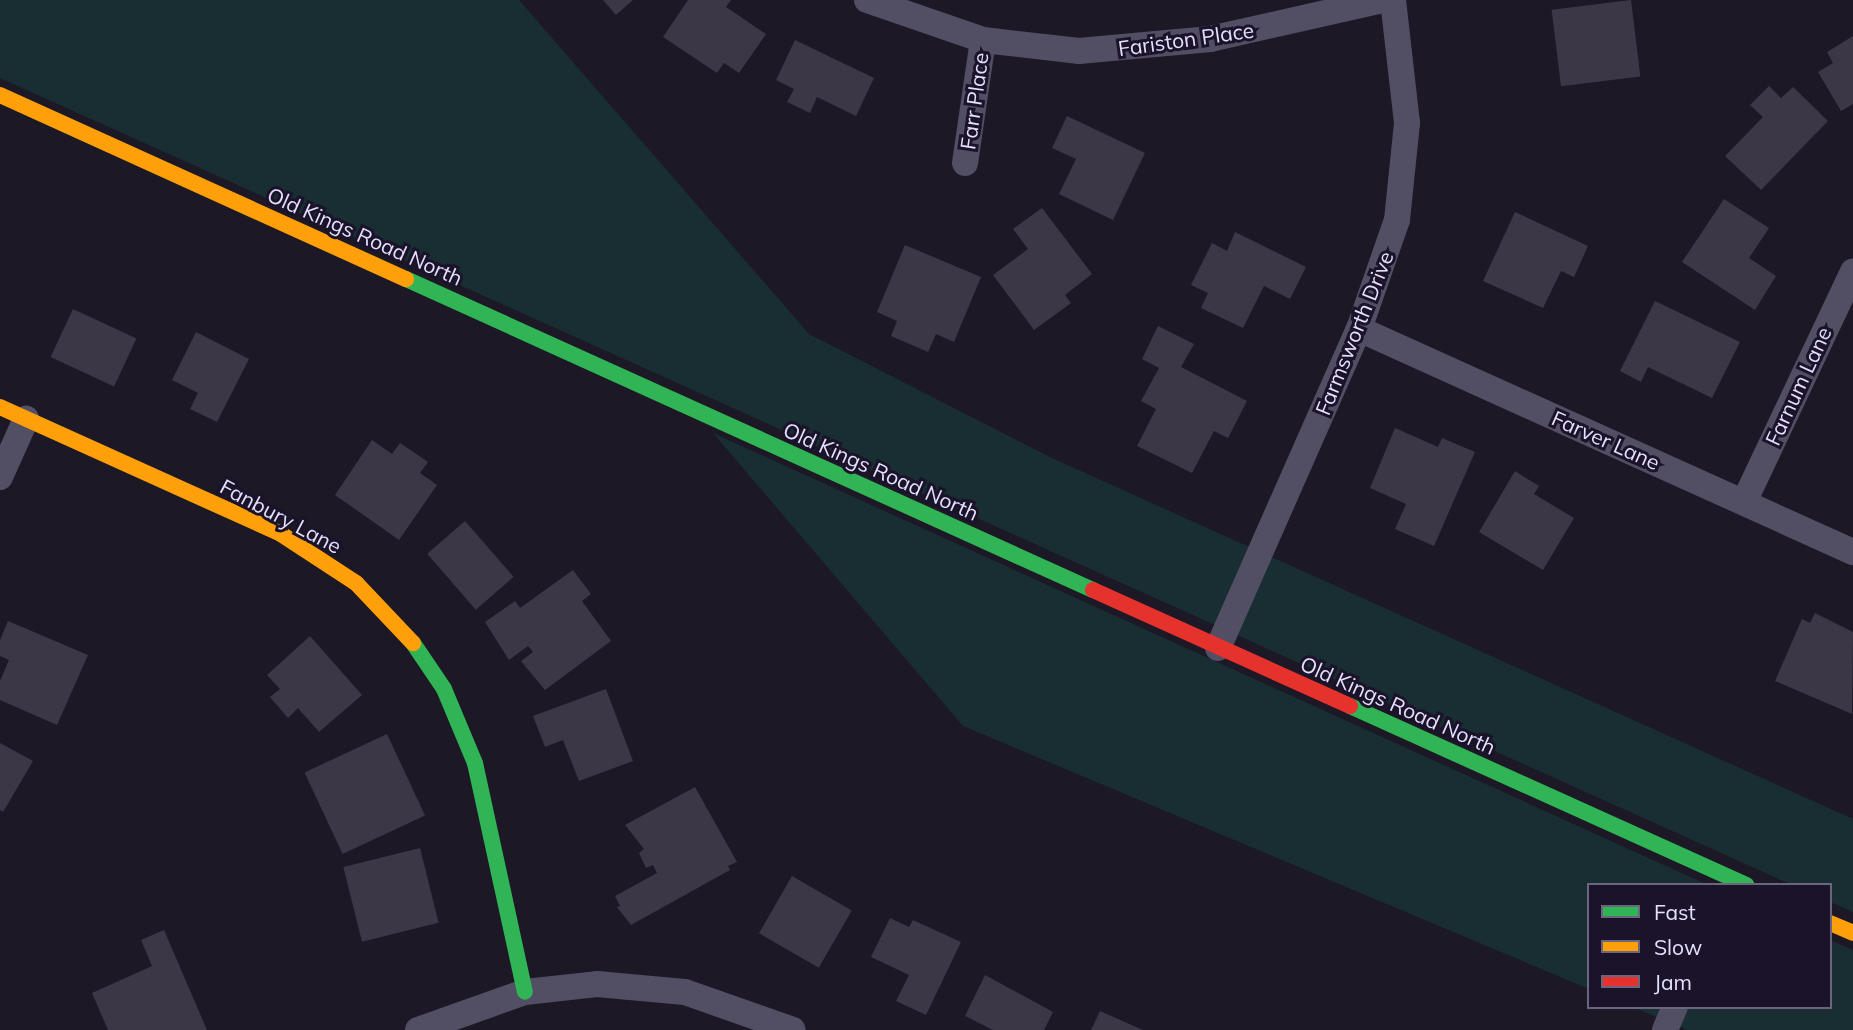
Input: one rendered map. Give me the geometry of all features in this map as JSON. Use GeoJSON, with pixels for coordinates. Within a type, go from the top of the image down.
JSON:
{"type":"FeatureCollection","features":[{"type":"Feature","properties":{"kind":"street","name":"Fariston Place"},"geometry":{"type":"LineString","coordinates":[[867,0],[983,40],[1079,51],[1152,48],[1383,0]]}},
{"type":"Feature","properties":{"kind":"street","name":"Farmsworth Drive"},"geometry":{"type":"LineString","coordinates":[[1218,648],[1359,329],[1390,245],[1407,153],[1406,90],[1393,0]]}},
{"type":"Feature","properties":{"kind":"street","name":"Farr Place"},"geometry":{"type":"LineString","coordinates":[[965,163],[983,40]]}},
{"type":"Feature","properties":{"kind":"street","name":"Old Kings Road North"},"geometry":{"type":"LineString","coordinates":[[0,95],[1737,883]]}},
{"type":"Feature","properties":{"kind":"street","name":"Farnum Lane"},"geometry":{"type":"LineString","coordinates":[[1744,502],[1853,271]]}},
{"type":"Feature","properties":{"kind":"street","name":"Farver Lane"},"geometry":{"type":"LineString","coordinates":[[1359,329],[1853,551]]}},
{"type":"Feature","properties":{"kind":"street","name":"Fanbury Lane"},"geometry":{"type":"LineString","coordinates":[[0,407],[291,540],[356,583],[407,634],[444,689],[475,762],[525,992]]}},
{"type":"Feature","properties":{"kind":"street"},"geometry":{"type":"LineString","coordinates":[[0,477],[26,419]]}},
{"type":"Feature","properties":{"kind":"street"},"geometry":{"type":"LineString","coordinates":[[1832,924],[1853,933]]}},
{"type":"Feature","properties":{"kind":"street"},"geometry":{"type":"LineString","coordinates":[[418,1030],[525,992],[597,984],[669,989],[730,1005],[793,1030]]}},
{"type":"Feature","properties":{"kind":"street"},"geometry":{"type":"LineString","coordinates":[[1665,1030],[1674,1009]]}},
{"type":"Feature","properties":{"kind":"green space"},"geometry":{"type":"Polygon","coordinates":[[[0,0],[519,0],[809,334],[1052,458],[1853,819],[1853,912],[1832,903],[1832,883],[1788,883],[0,78],[0,0]]]}},
{"type":"Feature","properties":{"kind":"green space"},"geometry":{"type":"Polygon","coordinates":[[[713,433],[1704,883],[1587,883],[1587,988],[963,726],[713,433]]]}},
{"type":"Feature","properties":{"kind":"green space"},"geometry":{"type":"Polygon","coordinates":[[[1832,941],[1853,950],[1853,1030],[1687,1030],[1638,1009],[1832,1009],[1832,941]]]}},
{"type":"Feature","properties":{"kind":"building"},"geometry":{"type":"Polygon","coordinates":[[[603,0],[633,0],[616,15],[603,0]]]}},
{"type":"Feature","properties":{"kind":"building"},"geometry":{"type":"Polygon","coordinates":[[[688,0],[731,0],[726,7],[766,34],[739,73],[724,63],[717,73],[663,37],[688,0]]]}},
{"type":"Feature","properties":{"kind":"building"},"geometry":{"type":"Polygon","coordinates":[[[1631,0],[1640,76],[1561,86],[1552,10],[1631,0]]]}},
{"type":"Feature","properties":{"kind":"building"},"geometry":{"type":"Polygon","coordinates":[[[1853,36],[1853,104],[1841,111],[1818,72],[1833,63],[1827,52],[1853,36]]]}},
{"type":"Feature","properties":{"kind":"building"},"geometry":{"type":"Polygon","coordinates":[[[795,40],[874,78],[856,116],[817,97],[810,113],[787,102],[794,89],[776,80],[795,40]]]}},
{"type":"Feature","properties":{"kind":"building"},"geometry":{"type":"Polygon","coordinates":[[[1769,86],[1781,98],[1793,87],[1828,121],[1761,190],[1725,156],[1763,117],[1750,105],[1769,86]]]}},
{"type":"Feature","properties":{"kind":"building"},"geometry":{"type":"Polygon","coordinates":[[[1067,116],[1145,153],[1113,220],[1059,194],[1076,159],[1052,148],[1067,116]]]}},
{"type":"Feature","properties":{"kind":"building"},"geometry":{"type":"Polygon","coordinates":[[[1724,199],[1769,228],[1749,258],[1776,276],[1755,310],[1682,262],[1724,199]]]}},
{"type":"Feature","properties":{"kind":"building"},"geometry":{"type":"Polygon","coordinates":[[[1042,208],[1092,274],[1065,295],[1071,303],[1034,330],[993,275],[1028,249],[1013,229],[1042,208]]]}},
{"type":"Feature","properties":{"kind":"building"},"geometry":{"type":"Polygon","coordinates":[[[1515,212],[1588,246],[1574,277],[1561,271],[1543,308],[1483,281],[1515,212]]]}},
{"type":"Feature","properties":{"kind":"building"},"geometry":{"type":"Polygon","coordinates":[[[1235,232],[1306,267],[1290,299],[1264,286],[1243,328],[1201,308],[1208,293],[1191,285],[1212,243],[1227,251],[1235,232]]]}},
{"type":"Feature","properties":{"kind":"building"},"geometry":{"type":"Polygon","coordinates":[[[905,245],[981,277],[954,342],[936,334],[928,352],[891,336],[897,321],[877,312],[905,245]]]}},
{"type":"Feature","properties":{"kind":"building"},"geometry":{"type":"Polygon","coordinates":[[[1655,301],[1740,342],[1712,398],[1648,367],[1641,382],[1620,371],[1655,301]]]}},
{"type":"Feature","properties":{"kind":"building"},"geometry":{"type":"Polygon","coordinates":[[[73,309],[136,339],[114,387],[51,357],[73,309]]]}},
{"type":"Feature","properties":{"kind":"building"},"geometry":{"type":"Polygon","coordinates":[[[1158,326],[1194,344],[1181,367],[1247,401],[1228,438],[1214,431],[1192,473],[1137,446],[1156,409],[1141,401],[1159,368],[1142,359],[1158,326]]]}},
{"type":"Feature","properties":{"kind":"building"},"geometry":{"type":"Polygon","coordinates":[[[196,332],[249,359],[217,422],[190,409],[198,393],[172,380],[196,332]]]}},
{"type":"Feature","properties":{"kind":"building"},"geometry":{"type":"Polygon","coordinates":[[[1395,428],[1438,447],[1442,438],[1475,452],[1434,546],[1395,529],[1406,504],[1370,488],[1395,428]]]}},
{"type":"Feature","properties":{"kind":"building"},"geometry":{"type":"Polygon","coordinates":[[[372,440],[392,454],[400,443],[428,462],[420,473],[437,485],[399,540],[335,495],[372,440]]]}},
{"type":"Feature","properties":{"kind":"building"},"geometry":{"type":"Polygon","coordinates":[[[1515,471],[1539,486],[1534,494],[1574,518],[1543,570],[1479,532],[1515,471]]]}},
{"type":"Feature","properties":{"kind":"building"},"geometry":{"type":"Polygon","coordinates":[[[465,521],[514,577],[476,610],[427,554],[465,521]]]}},
{"type":"Feature","properties":{"kind":"building"},"geometry":{"type":"Polygon","coordinates":[[[573,570],[591,594],[582,601],[611,641],[545,690],[521,661],[533,652],[528,646],[509,660],[485,622],[515,601],[520,608],[573,570]]]}},
{"type":"Feature","properties":{"kind":"building"},"geometry":{"type":"Polygon","coordinates":[[[1815,613],[1853,632],[1852,714],[1775,681],[1802,619],[1810,623],[1815,613]]]}},
{"type":"Feature","properties":{"kind":"building"},"geometry":{"type":"Polygon","coordinates":[[[8,621],[88,655],[57,725],[0,700],[0,681],[9,660],[0,656],[0,640],[8,621]]]}},
{"type":"Feature","properties":{"kind":"building"},"geometry":{"type":"Polygon","coordinates":[[[310,636],[362,695],[319,732],[298,708],[288,718],[270,697],[280,689],[267,675],[310,636]]]}},
{"type":"Feature","properties":{"kind":"building"},"geometry":{"type":"Polygon","coordinates":[[[606,689],[633,761],[579,781],[563,740],[545,747],[533,716],[606,689]]]}},
{"type":"Feature","properties":{"kind":"building"},"geometry":{"type":"Polygon","coordinates":[[[387,734],[425,816],[343,854],[305,772],[387,734]]]}},
{"type":"Feature","properties":{"kind":"building"},"geometry":{"type":"Polygon","coordinates":[[[0,743],[33,761],[3,812],[0,810],[0,743]]]}},
{"type":"Feature","properties":{"kind":"building"},"geometry":{"type":"Polygon","coordinates":[[[695,787],[737,862],[728,866],[730,870],[631,925],[617,907],[620,906],[615,896],[657,873],[653,865],[646,868],[639,853],[644,849],[625,825],[695,787]]]}},
{"type":"Feature","properties":{"kind":"building"},"geometry":{"type":"Polygon","coordinates":[[[420,848],[439,923],[362,942],[343,867],[420,848]]]}},
{"type":"Feature","properties":{"kind":"building"},"geometry":{"type":"Polygon","coordinates":[[[792,876],[852,910],[819,968],[759,933],[792,876]]]}},
{"type":"Feature","properties":{"kind":"building"},"geometry":{"type":"Polygon","coordinates":[[[890,918],[909,927],[913,920],[961,942],[926,1015],[896,1001],[909,975],[871,957],[890,918]]]}},
{"type":"Feature","properties":{"kind":"building"},"geometry":{"type":"Polygon","coordinates":[[[164,930],[207,1030],[108,1030],[92,993],[152,966],[141,940],[164,930]]]}},
{"type":"Feature","properties":{"kind":"building"},"geometry":{"type":"Polygon","coordinates":[[[985,975],[1053,1012],[1044,1030],[993,1030],[965,1016],[985,975]]]}},
{"type":"Feature","properties":{"kind":"building"},"geometry":{"type":"Polygon","coordinates":[[[1100,1011],[1143,1030],[1091,1030],[1100,1011]]]}},
{"type":"Feature","properties":{"kind":"traffic: fast"},"geometry":{"type":"LineString","coordinates":[[406,279],[1093,590]]}},
{"type":"Feature","properties":{"kind":"traffic: fast"},"geometry":{"type":"LineString","coordinates":[[413,643],[444,689],[475,763],[525,992]]}},
{"type":"Feature","properties":{"kind":"traffic: fast"},"geometry":{"type":"LineString","coordinates":[[1350,706],[1742,883]]}},
{"type":"Feature","properties":{"kind":"traffic: slow"},"geometry":{"type":"LineString","coordinates":[[0,95],[406,279]]}},
{"type":"Feature","properties":{"kind":"traffic: slow"},"geometry":{"type":"LineString","coordinates":[[0,407],[281,534],[356,583],[413,643]]}},
{"type":"Feature","properties":{"kind":"traffic: slow"},"geometry":{"type":"LineString","coordinates":[[1832,924],[1853,933]]}},
{"type":"Feature","properties":{"kind":"traffic: jam"},"geometry":{"type":"LineString","coordinates":[[1093,590],[1350,706]]}}]}
